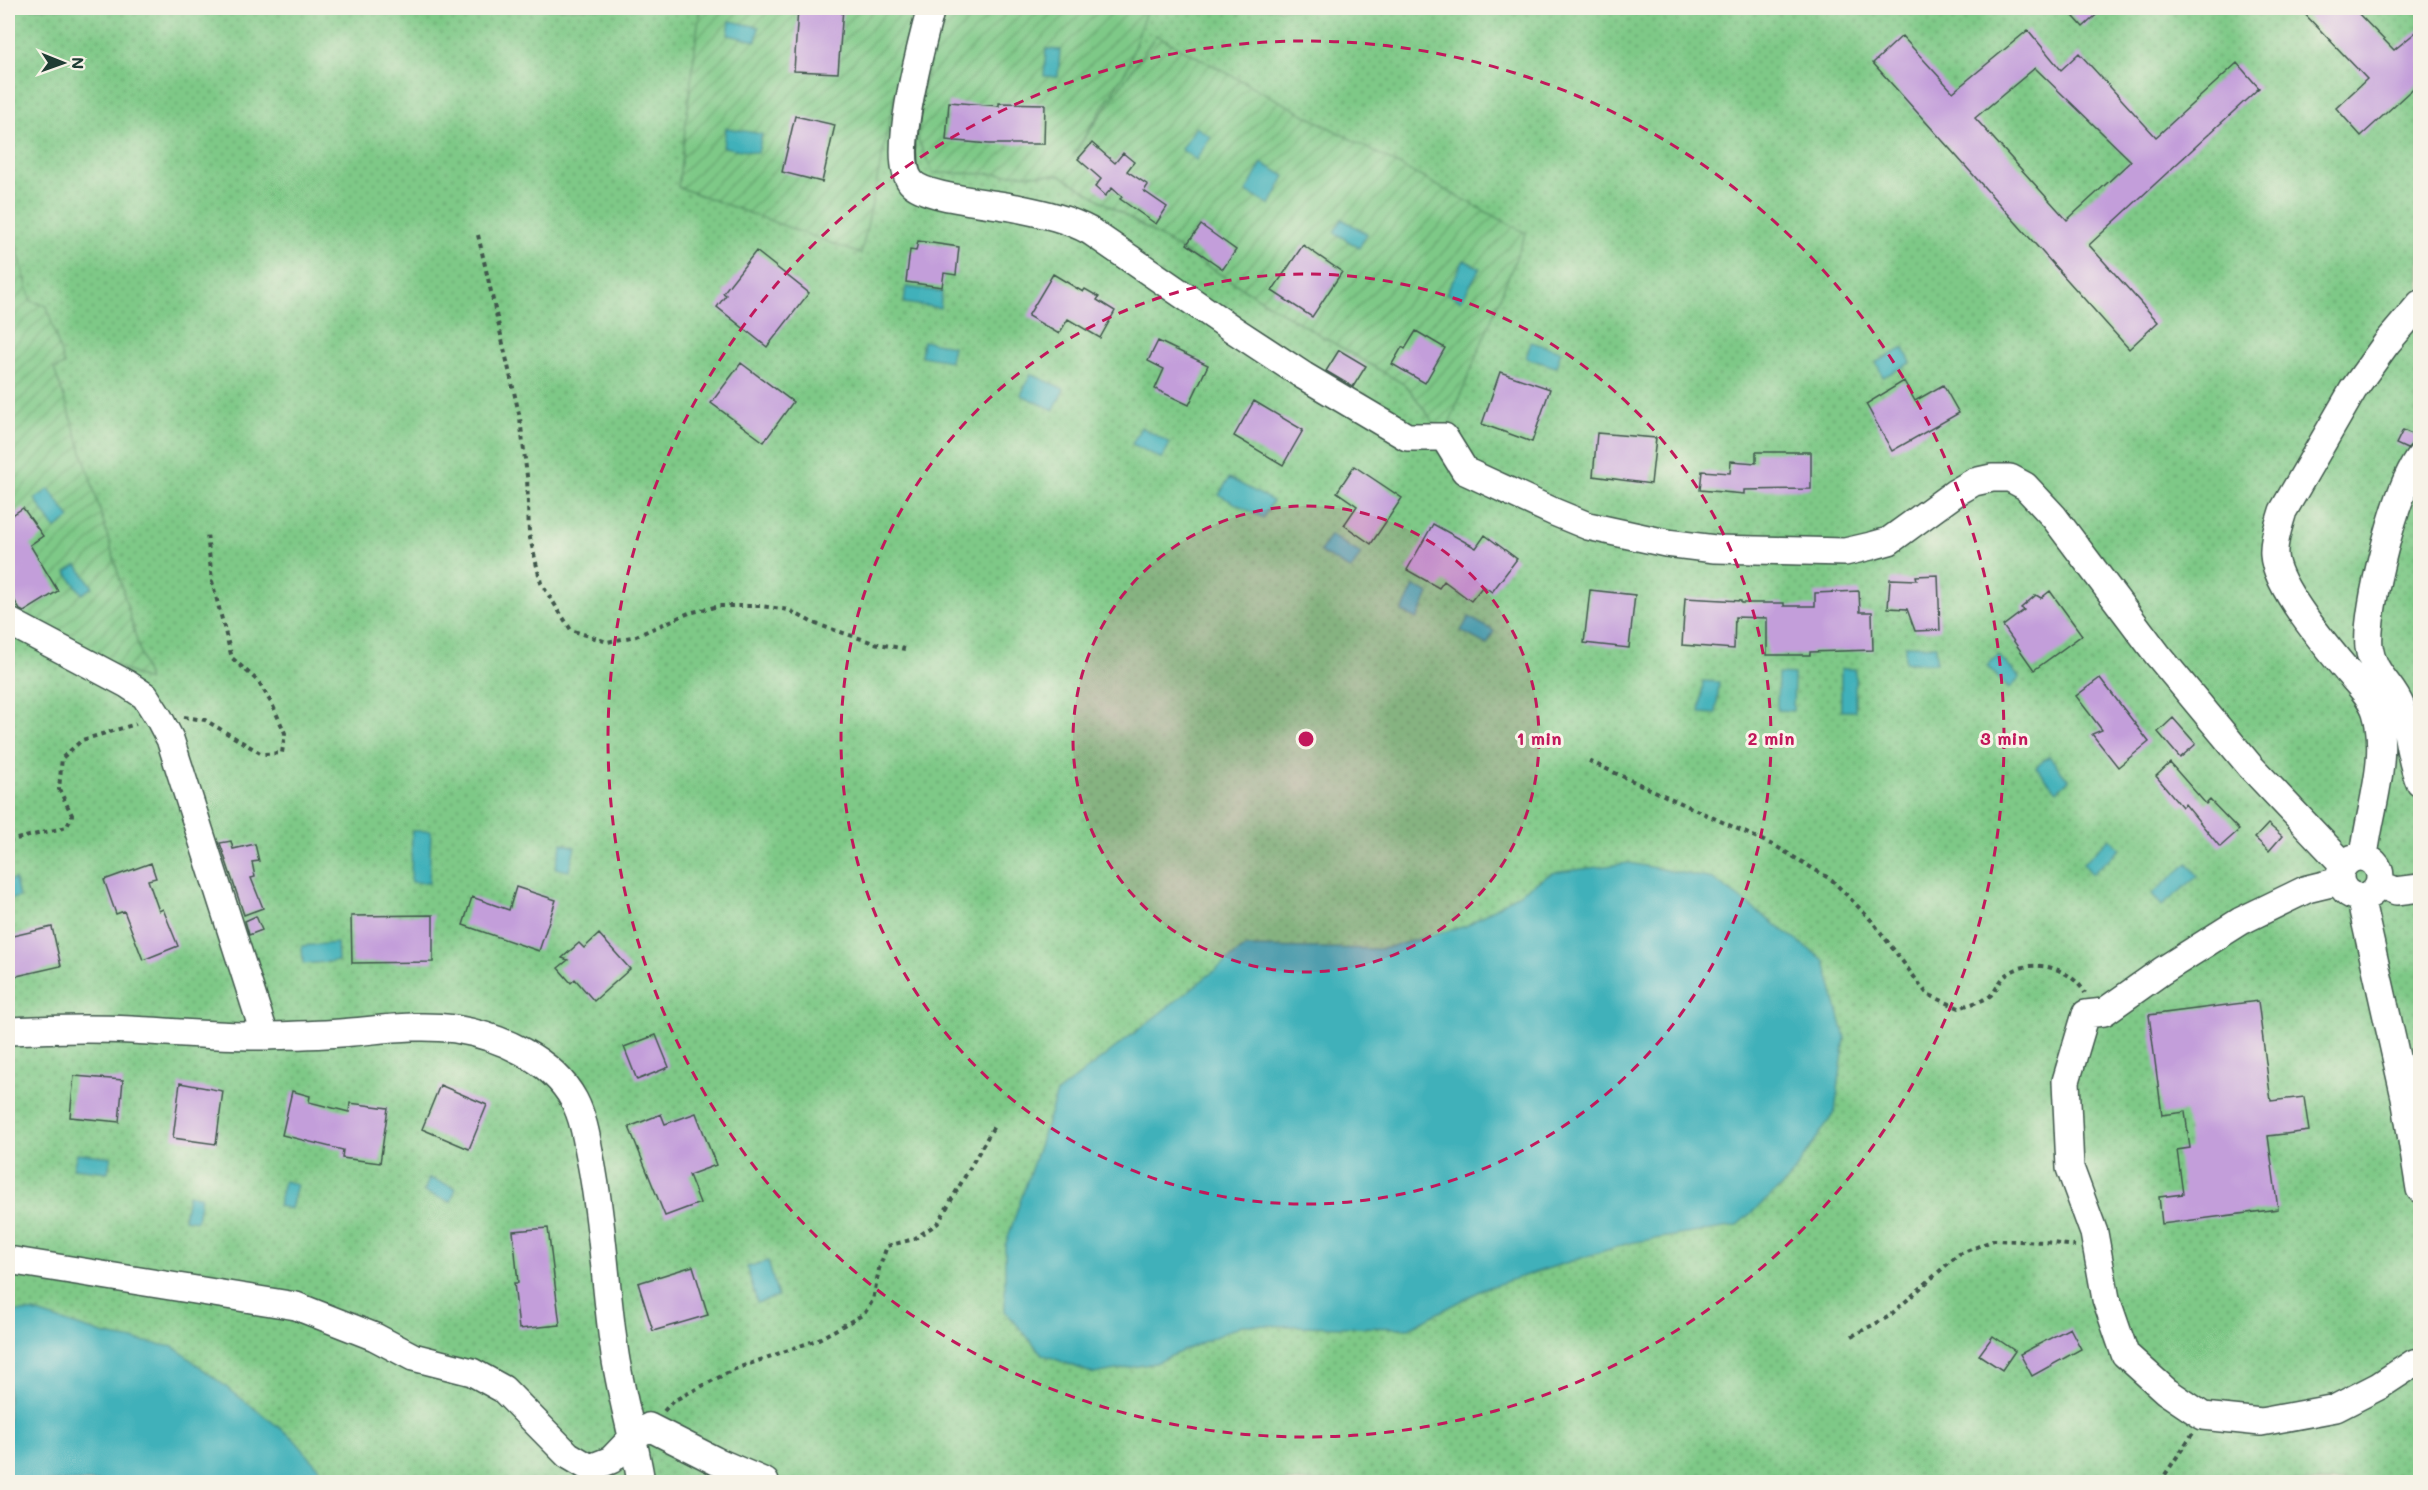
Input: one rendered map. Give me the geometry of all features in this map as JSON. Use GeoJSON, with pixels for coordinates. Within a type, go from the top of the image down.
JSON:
{"type":"FeatureCollection","features":[{"type":"Feature","properties":{"kind":"street"},"geometry":{"type":"LineString","coordinates":[[931,8],[912,89],[904,143],[907,175],[911,182],[919,188],[942,196],[1018,208],[1070,221],[1090,231],[1304,376],[1407,437],[1444,436],[1465,471],[1588,526],[1666,543],[1715,549],[1845,552],[1889,541],[1974,482],[1992,478],[2010,478],[2025,486],[2054,517],[2178,680],[2250,766],[2357,877],[2396,891],[2419,891]]}},
{"type":"Feature","properties":{"kind":"street"},"geometry":{"type":"LineString","coordinates":[[2421,304],[2386,344],[2353,390],[2283,511],[2276,532],[2274,555],[2278,571],[2285,584],[2318,636],[2364,691],[2375,710],[2381,738],[2357,877],[2405,1097],[2421,1189]]}},
{"type":"Feature","properties":{"kind":"street"},"geometry":{"type":"LineString","coordinates":[[2421,457],[2414,464],[2403,490],[2382,557],[2373,600],[2369,645],[2375,669],[2400,706],[2412,764],[2421,783]]}},
{"type":"Feature","properties":{"kind":"street"},"geometry":{"type":"LineString","coordinates":[[8,621],[127,684],[144,696],[159,718],[179,766],[265,1036]]}},
{"type":"Feature","properties":{"kind":"street"},"geometry":{"type":"LineString","coordinates":[[2357,877],[2307,889],[2241,921],[2162,970],[2104,1012],[2086,1014],[2066,1081],[2070,1168],[2094,1233],[2106,1299],[2125,1354],[2166,1391],[2203,1416],[2261,1422],[2336,1408],[2379,1386],[2414,1363],[2421,1362]]}},
{"type":"Feature","properties":{"kind":"street"},"geometry":{"type":"LineString","coordinates":[[8,1031],[61,1028],[265,1036],[322,1035],[425,1026],[456,1029],[504,1043],[543,1064],[561,1082],[574,1101],[584,1128],[605,1254],[614,1349],[623,1403],[641,1432],[641,1482]]}},
{"type":"Feature","properties":{"kind":"street"},"geometry":{"type":"LineString","coordinates":[[8,1260],[296,1306],[375,1337],[413,1357],[472,1372],[503,1389],[568,1455],[590,1468],[610,1460],[641,1432]]}},
{"type":"Feature","properties":{"kind":"street"},"geometry":{"type":"LineString","coordinates":[[641,1432],[765,1482]]}},
{"type":"Feature","properties":{"kind":"path"},"geometry":{"type":"LineString","coordinates":[[478,235],[520,418],[527,476],[529,534],[541,583],[572,630],[607,642],[636,636],[689,613],[719,606],[760,606],[789,610],[813,623],[874,643],[905,649]]}},
{"type":"Feature","properties":{"kind":"path"},"geometry":{"type":"LineString","coordinates":[[1588,760],[1777,847],[1832,880],[1872,921],[1927,994],[1959,1008],[1990,996],[2004,978],[2020,967],[2051,966],[2068,975],[2085,991],[2086,1014]]}},
{"type":"Feature","properties":{"kind":"path"},"geometry":{"type":"LineString","coordinates":[[641,1432],[673,1401],[735,1369],[817,1340],[864,1314],[873,1300],[879,1269],[887,1246],[914,1239],[938,1223],[994,1126]]}},
{"type":"Feature","properties":{"kind":"path"},"geometry":{"type":"LineString","coordinates":[[1852,1336],[1888,1317],[1959,1254],[1994,1240],[2045,1242],[2096,1250]]}},
{"type":"Feature","properties":{"kind":"path"},"geometry":{"type":"LineString","coordinates":[[2160,1482],[2203,1416]]}},
{"type":"Feature","properties":{"kind":"green space"},"geometry":{"type":"Polygon","coordinates":[[[8,8],[2420,8],[2420,1482],[8,1482],[8,8]]]}},
{"type":"Feature","properties":{"kind":"green space"},"geometry":{"type":"Polygon","coordinates":[[[700,8],[914,8],[861,254],[678,187],[700,8]]]}},
{"type":"Feature","properties":{"kind":"green space"},"geometry":{"type":"Polygon","coordinates":[[[943,8],[1147,8],[1127,69],[1073,155],[1156,35],[1526,233],[1444,437],[1407,386],[1286,315],[1060,175],[933,173],[918,140],[921,96],[943,8]]]}},
{"type":"Feature","properties":{"kind":"green space"},"geometry":{"type":"Polygon","coordinates":[[[8,214],[31,301],[47,306],[64,365],[54,369],[92,485],[148,681],[8,614],[8,214]]]}},
{"type":"Feature","properties":{"kind":"water"},"geometry":{"type":"Polygon","coordinates":[[[730,21],[759,27],[756,41],[728,35],[730,21]]]}},
{"type":"Feature","properties":{"kind":"water"},"geometry":{"type":"Polygon","coordinates":[[[1046,49],[1060,50],[1058,77],[1044,76],[1046,49]]]}},
{"type":"Feature","properties":{"kind":"water"},"geometry":{"type":"Polygon","coordinates":[[[1196,127],[1211,137],[1196,160],[1181,149],[1196,127]]]}},
{"type":"Feature","properties":{"kind":"water"},"geometry":{"type":"Polygon","coordinates":[[[726,128],[762,134],[758,153],[723,147],[726,128]]]}},
{"type":"Feature","properties":{"kind":"water"},"geometry":{"type":"Polygon","coordinates":[[[1262,163],[1285,176],[1270,205],[1246,192],[1262,163]]]}},
{"type":"Feature","properties":{"kind":"water"},"geometry":{"type":"Polygon","coordinates":[[[1342,219],[1367,234],[1359,248],[1334,232],[1342,219]]]}},
{"type":"Feature","properties":{"kind":"water"},"geometry":{"type":"Polygon","coordinates":[[[1464,260],[1480,268],[1461,301],[1446,293],[1464,260]]]}},
{"type":"Feature","properties":{"kind":"water"},"geometry":{"type":"Polygon","coordinates":[[[906,287],[942,292],[940,308],[904,303],[906,287]]]}},
{"type":"Feature","properties":{"kind":"water"},"geometry":{"type":"Polygon","coordinates":[[[923,341],[953,346],[950,361],[921,356],[923,341]]]}},
{"type":"Feature","properties":{"kind":"water"},"geometry":{"type":"Polygon","coordinates":[[[1531,342],[1561,351],[1556,367],[1526,358],[1531,342]]]}},
{"type":"Feature","properties":{"kind":"water"},"geometry":{"type":"Polygon","coordinates":[[[1904,348],[1911,363],[1883,377],[1876,362],[1904,348]]]}},
{"type":"Feature","properties":{"kind":"water"},"geometry":{"type":"Polygon","coordinates":[[[1031,374],[1064,389],[1054,410],[1021,395],[1031,374]]]}},
{"type":"Feature","properties":{"kind":"water"},"geometry":{"type":"Polygon","coordinates":[[[1141,427],[1170,443],[1162,459],[1132,444],[1141,427]]]}},
{"type":"Feature","properties":{"kind":"water"},"geometry":{"type":"Polygon","coordinates":[[[1229,478],[1273,501],[1263,518],[1219,495],[1229,478]]]}},
{"type":"Feature","properties":{"kind":"water"},"geometry":{"type":"Polygon","coordinates":[[[49,489],[70,518],[55,529],[35,499],[49,489]]]}},
{"type":"Feature","properties":{"kind":"water"},"geometry":{"type":"Polygon","coordinates":[[[1330,535],[1361,554],[1351,570],[1320,552],[1330,535]]]}},
{"type":"Feature","properties":{"kind":"water"},"geometry":{"type":"Polygon","coordinates":[[[77,565],[93,587],[82,594],[66,572],[77,565]]]}},
{"type":"Feature","properties":{"kind":"water"},"geometry":{"type":"Polygon","coordinates":[[[1414,586],[1429,594],[1417,619],[1402,612],[1414,586]]]}},
{"type":"Feature","properties":{"kind":"water"},"geometry":{"type":"Polygon","coordinates":[[[1469,617],[1494,631],[1487,645],[1461,631],[1469,617]]]}},
{"type":"Feature","properties":{"kind":"water"},"geometry":{"type":"Polygon","coordinates":[[[1905,645],[1936,646],[1936,663],[1905,662],[1905,645]]]}},
{"type":"Feature","properties":{"kind":"water"},"geometry":{"type":"Polygon","coordinates":[[[1998,655],[2020,678],[2009,689],[1987,666],[1998,655]]]}},
{"type":"Feature","properties":{"kind":"water"},"geometry":{"type":"Polygon","coordinates":[[[1841,669],[1855,669],[1855,711],[1841,711],[1841,669]]]}},
{"type":"Feature","properties":{"kind":"water"},"geometry":{"type":"Polygon","coordinates":[[[1778,674],[1794,675],[1793,711],[1777,710],[1778,674]]]}},
{"type":"Feature","properties":{"kind":"water"},"geometry":{"type":"Polygon","coordinates":[[[1703,681],[1719,682],[1716,714],[1700,713],[1703,681]]]}},
{"type":"Feature","properties":{"kind":"water"},"geometry":{"type":"Polygon","coordinates":[[[2049,756],[2069,780],[2057,791],[2036,767],[2049,756]]]}},
{"type":"Feature","properties":{"kind":"water"},"geometry":{"type":"Polygon","coordinates":[[[412,831],[431,831],[429,883],[411,882],[412,831]]]}},
{"type":"Feature","properties":{"kind":"water"},"geometry":{"type":"Polygon","coordinates":[[[2110,838],[2120,849],[2092,874],[2083,863],[2110,838]]]}},
{"type":"Feature","properties":{"kind":"water"},"geometry":{"type":"Polygon","coordinates":[[[562,843],[575,847],[569,871],[555,868],[562,843]]]}},
{"type":"Feature","properties":{"kind":"water"},"geometry":{"type":"Polygon","coordinates":[[[1629,863],[1713,879],[1825,961],[1845,1038],[1835,1111],[1788,1181],[1736,1226],[1629,1243],[1486,1288],[1409,1328],[1242,1325],[1155,1363],[1094,1374],[1042,1354],[1005,1311],[1005,1246],[1057,1093],[1245,947],[1382,949],[1466,926],[1552,873],[1629,863]]]}},
{"type":"Feature","properties":{"kind":"water"},"geometry":{"type":"Polygon","coordinates":[[[2188,863],[2198,876],[2162,906],[2152,894],[2188,863]]]}},
{"type":"Feature","properties":{"kind":"water"},"geometry":{"type":"Polygon","coordinates":[[[15,879],[19,897],[8,900],[8,881],[15,879]]]}},
{"type":"Feature","properties":{"kind":"water"},"geometry":{"type":"Polygon","coordinates":[[[337,943],[338,961],[303,964],[302,946],[337,943]]]}},
{"type":"Feature","properties":{"kind":"water"},"geometry":{"type":"Polygon","coordinates":[[[77,1153],[111,1157],[108,1172],[73,1168],[77,1153]]]}},
{"type":"Feature","properties":{"kind":"water"},"geometry":{"type":"Polygon","coordinates":[[[429,1178],[456,1188],[451,1202],[424,1192],[429,1178]]]}},
{"type":"Feature","properties":{"kind":"water"},"geometry":{"type":"Polygon","coordinates":[[[284,1181],[297,1184],[291,1209],[278,1206],[284,1181]]]}},
{"type":"Feature","properties":{"kind":"water"},"geometry":{"type":"Polygon","coordinates":[[[188,1195],[201,1196],[197,1221],[184,1219],[188,1195]]]}},
{"type":"Feature","properties":{"kind":"water"},"geometry":{"type":"Polygon","coordinates":[[[768,1261],[778,1297],[757,1303],[747,1267],[768,1261]]]}},
{"type":"Feature","properties":{"kind":"water"},"geometry":{"type":"Polygon","coordinates":[[[8,1311],[34,1312],[106,1335],[174,1347],[293,1438],[331,1482],[8,1482],[8,1311]]]}},
{"type":"Feature","properties":{"kind":"building"},"geometry":{"type":"Polygon","coordinates":[[[798,8],[843,8],[838,73],[794,71],[798,8]]]}},
{"type":"Feature","properties":{"kind":"building"},"geometry":{"type":"Polygon","coordinates":[[[2066,8],[2104,8],[2083,27],[2066,8]]]}},
{"type":"Feature","properties":{"kind":"building"},"geometry":{"type":"Polygon","coordinates":[[[2299,8],[2353,8],[2394,50],[2421,28],[2421,81],[2361,136],[2336,108],[2367,79],[2299,8]]]}},
{"type":"Feature","properties":{"kind":"building"},"geometry":{"type":"Polygon","coordinates":[[[2028,30],[2061,70],[2079,53],[2156,137],[2237,63],[2259,88],[2089,245],[2158,322],[2129,349],[1873,63],[1902,36],[1953,92],[2028,30]],[[2035,68],[1975,118],[2067,220],[2131,161],[2035,68]]]}},
{"type":"Feature","properties":{"kind":"building"},"geometry":{"type":"Polygon","coordinates":[[[949,102],[999,106],[999,103],[1045,104],[1044,144],[989,144],[946,140],[949,102]]]}},
{"type":"Feature","properties":{"kind":"building"},"geometry":{"type":"Polygon","coordinates":[[[795,116],[835,125],[822,182],[782,172],[795,116]]]}},
{"type":"Feature","properties":{"kind":"building"},"geometry":{"type":"Polygon","coordinates":[[[1092,143],[1115,163],[1123,153],[1134,162],[1127,171],[1148,185],[1144,191],[1167,207],[1156,224],[1120,199],[1122,197],[1112,188],[1105,196],[1095,187],[1101,179],[1078,159],[1092,143]]]}},
{"type":"Feature","properties":{"kind":"building"},"geometry":{"type":"Polygon","coordinates":[[[1201,225],[1236,250],[1223,269],[1187,244],[1201,225]]]}},
{"type":"Feature","properties":{"kind":"building"},"geometry":{"type":"Polygon","coordinates":[[[918,241],[959,247],[956,275],[944,273],[942,287],[906,282],[910,250],[916,251],[918,241]]]}},
{"type":"Feature","properties":{"kind":"building"},"geometry":{"type":"Polygon","coordinates":[[[1303,245],[1342,272],[1312,317],[1272,291],[1303,245]]]}},
{"type":"Feature","properties":{"kind":"building"},"geometry":{"type":"Polygon","coordinates":[[[756,251],[809,293],[767,347],[717,307],[726,295],[723,293],[756,251]]]}},
{"type":"Feature","properties":{"kind":"building"},"geometry":{"type":"Polygon","coordinates":[[[1053,274],[1083,292],[1085,289],[1099,297],[1097,300],[1115,311],[1100,338],[1068,319],[1059,334],[1028,316],[1053,274]]]}},
{"type":"Feature","properties":{"kind":"building"},"geometry":{"type":"Polygon","coordinates":[[[1416,331],[1445,348],[1425,383],[1392,364],[1402,347],[1405,349],[1416,331]]]}},
{"type":"Feature","properties":{"kind":"building"},"geometry":{"type":"Polygon","coordinates":[[[1158,341],[1208,365],[1189,405],[1155,389],[1164,369],[1148,361],[1158,341]]]}},
{"type":"Feature","properties":{"kind":"building"},"geometry":{"type":"Polygon","coordinates":[[[1339,350],[1366,366],[1353,387],[1326,371],[1339,350]]]}},
{"type":"Feature","properties":{"kind":"building"},"geometry":{"type":"Polygon","coordinates":[[[741,363],[793,402],[764,442],[711,403],[741,363]]]}},
{"type":"Feature","properties":{"kind":"building"},"geometry":{"type":"Polygon","coordinates":[[[1500,372],[1550,389],[1532,442],[1482,424],[1500,372]]]}},
{"type":"Feature","properties":{"kind":"building"},"geometry":{"type":"Polygon","coordinates":[[[1904,381],[1915,401],[1943,385],[1959,413],[1892,451],[1866,404],[1904,381]]]}},
{"type":"Feature","properties":{"kind":"building"},"geometry":{"type":"Polygon","coordinates":[[[1254,401],[1303,430],[1283,465],[1234,436],[1254,401]]]}},
{"type":"Feature","properties":{"kind":"building"},"geometry":{"type":"Polygon","coordinates":[[[2403,430],[2421,438],[2421,441],[2413,443],[2407,449],[2396,444],[2403,430]]]}},
{"type":"Feature","properties":{"kind":"building"},"geometry":{"type":"Polygon","coordinates":[[[1597,433],[1656,438],[1651,484],[1593,476],[1597,433]]]}},
{"type":"Feature","properties":{"kind":"building"},"geometry":{"type":"Polygon","coordinates":[[[1756,452],[1811,452],[1811,489],[1744,490],[1744,494],[1700,490],[1702,471],[1730,473],[1731,461],[1756,463],[1756,452]]]}},
{"type":"Feature","properties":{"kind":"building"},"geometry":{"type":"Polygon","coordinates":[[[1354,466],[1402,498],[1371,544],[1344,525],[1357,506],[1337,492],[1354,466]]]}},
{"type":"Feature","properties":{"kind":"building"},"geometry":{"type":"Polygon","coordinates":[[[23,508],[43,536],[30,545],[58,591],[24,612],[20,610],[8,589],[8,518],[23,508]]]}},
{"type":"Feature","properties":{"kind":"building"},"geometry":{"type":"Polygon","coordinates":[[[1433,524],[1476,548],[1485,535],[1517,559],[1492,592],[1483,586],[1471,601],[1444,581],[1439,588],[1407,570],[1433,524]]]}},
{"type":"Feature","properties":{"kind":"building"},"geometry":{"type":"Polygon","coordinates":[[[1938,575],[1940,630],[1915,631],[1907,609],[1888,608],[1890,579],[1917,580],[1916,576],[1938,575]]]}},
{"type":"Feature","properties":{"kind":"building"},"geometry":{"type":"Polygon","coordinates":[[[1590,590],[1635,595],[1629,648],[1584,643],[1590,590]]]}},
{"type":"Feature","properties":{"kind":"building"},"geometry":{"type":"Polygon","coordinates":[[[1859,591],[1860,612],[1872,612],[1873,650],[1810,652],[1810,655],[1767,655],[1767,618],[1735,617],[1734,649],[1682,645],[1685,598],[1741,601],[1741,603],[1784,603],[1784,606],[1815,606],[1815,593],[1859,591]]]}},
{"type":"Feature","properties":{"kind":"building"},"geometry":{"type":"Polygon","coordinates":[[[2050,591],[2082,635],[2034,670],[2003,626],[2024,610],[2021,608],[2036,595],[2041,598],[2050,591]]]}},
{"type":"Feature","properties":{"kind":"building"},"geometry":{"type":"Polygon","coordinates":[[[2100,678],[2149,742],[2118,767],[2092,734],[2102,730],[2076,696],[2100,678]]]}},
{"type":"Feature","properties":{"kind":"building"},"geometry":{"type":"Polygon","coordinates":[[[2173,718],[2196,744],[2180,758],[2158,732],[2173,718]]]}},
{"type":"Feature","properties":{"kind":"building"},"geometry":{"type":"Polygon","coordinates":[[[2170,763],[2206,804],[2210,800],[2239,830],[2220,847],[2185,804],[2182,807],[2156,776],[2170,763]]]}},
{"type":"Feature","properties":{"kind":"building"},"geometry":{"type":"Polygon","coordinates":[[[2268,824],[2282,836],[2269,851],[2255,838],[2268,824]]]}},
{"type":"Feature","properties":{"kind":"building"},"geometry":{"type":"Polygon","coordinates":[[[231,841],[233,849],[255,844],[259,861],[252,862],[255,877],[251,878],[263,908],[244,915],[220,843],[231,841]]]}},
{"type":"Feature","properties":{"kind":"building"},"geometry":{"type":"Polygon","coordinates":[[[151,863],[156,878],[148,880],[159,911],[163,909],[178,946],[143,960],[124,911],[116,914],[104,880],[151,863]]]}},
{"type":"Feature","properties":{"kind":"building"},"geometry":{"type":"Polygon","coordinates":[[[516,887],[556,900],[539,951],[463,925],[472,897],[509,910],[516,887]]]}},
{"type":"Feature","properties":{"kind":"building"},"geometry":{"type":"Polygon","coordinates":[[[433,915],[433,962],[352,963],[351,916],[433,915]]]}},
{"type":"Feature","properties":{"kind":"building"},"geometry":{"type":"Polygon","coordinates":[[[256,916],[262,930],[249,935],[245,921],[256,916]]]}},
{"type":"Feature","properties":{"kind":"building"},"geometry":{"type":"Polygon","coordinates":[[[52,927],[61,966],[8,978],[8,937],[52,927]]]}},
{"type":"Feature","properties":{"kind":"building"},"geometry":{"type":"Polygon","coordinates":[[[599,934],[630,969],[594,1001],[575,979],[571,983],[558,968],[568,960],[562,958],[579,943],[584,948],[599,934]]]}},
{"type":"Feature","properties":{"kind":"building"},"geometry":{"type":"Polygon","coordinates":[[[2258,1001],[2271,1101],[2304,1097],[2309,1131],[2268,1136],[2278,1209],[2162,1224],[2159,1197],[2183,1194],[2177,1150],[2190,1148],[2185,1112],[2162,1115],[2149,1015],[2258,1001]]]}},
{"type":"Feature","properties":{"kind":"building"},"geometry":{"type":"Polygon","coordinates":[[[656,1035],[669,1067],[637,1080],[624,1047],[656,1035]]]}},
{"type":"Feature","properties":{"kind":"building"},"geometry":{"type":"Polygon","coordinates":[[[74,1076],[123,1080],[119,1122],[70,1117],[74,1076]]]}},
{"type":"Feature","properties":{"kind":"building"},"geometry":{"type":"Polygon","coordinates":[[[180,1083],[223,1091],[216,1144],[173,1138],[180,1083]]]}},
{"type":"Feature","properties":{"kind":"building"},"geometry":{"type":"Polygon","coordinates":[[[440,1085],[487,1105],[469,1149],[422,1129],[440,1085]]]}},
{"type":"Feature","properties":{"kind":"building"},"geometry":{"type":"Polygon","coordinates":[[[292,1091],[310,1096],[309,1102],[349,1112],[350,1103],[388,1108],[380,1163],[342,1158],[343,1150],[282,1135],[292,1091]]]}},
{"type":"Feature","properties":{"kind":"building"},"geometry":{"type":"Polygon","coordinates":[[[696,1113],[716,1165],[689,1175],[700,1203],[665,1216],[629,1127],[661,1114],[665,1124],[696,1113]]]}},
{"type":"Feature","properties":{"kind":"building"},"geometry":{"type":"Polygon","coordinates":[[[548,1228],[560,1325],[519,1329],[514,1283],[518,1283],[513,1231],[548,1228]]]}},
{"type":"Feature","properties":{"kind":"building"},"geometry":{"type":"Polygon","coordinates":[[[693,1266],[708,1315],[653,1331],[638,1283],[693,1266]]]}},
{"type":"Feature","properties":{"kind":"building"},"geometry":{"type":"Polygon","coordinates":[[[2070,1328],[2081,1349],[2032,1376],[2020,1354],[2070,1328]]]}},
{"type":"Feature","properties":{"kind":"building"},"geometry":{"type":"Polygon","coordinates":[[[1993,1336],[2015,1351],[2002,1370],[1979,1355],[1993,1336]]]}}]}
